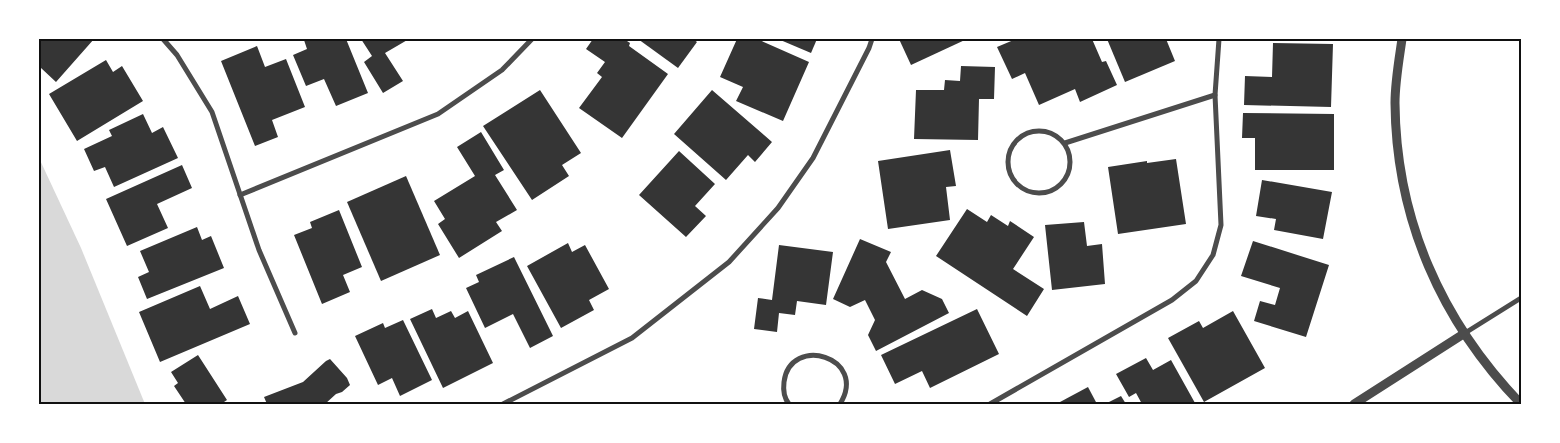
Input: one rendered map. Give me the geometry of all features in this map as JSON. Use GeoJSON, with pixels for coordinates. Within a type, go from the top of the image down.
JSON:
{"type":"FeatureCollection","features":[{"type":"Feature","properties":{"kind":"street"},"geometry":{"type":"LineString","coordinates":[[163,39],[176,55],[212,112],[259,250],[295,334]]}},
{"type":"Feature","properties":{"kind":"street"},"geometry":{"type":"LineString","coordinates":[[240,194],[438,114],[502,70],[532,39]]}},
{"type":"Feature","properties":{"kind":"street"},"geometry":{"type":"LineString","coordinates":[[503,404],[632,338],[729,262],[778,208],[814,158],[872,39]]}},
{"type":"Feature","properties":{"kind":"street"},"geometry":{"type":"LineString","coordinates":[[990,404],[1172,300],[1196,280],[1213,255],[1222,225],[1215,95],[1219,39]]}},
{"type":"Feature","properties":{"kind":"street"},"geometry":{"type":"LineString","coordinates":[[1402,39],[1395,101],[1396,135],[1399,163],[1410,216],[1425,261],[1442,298],[1490,370],[1521,404]]}},
{"type":"Feature","properties":{"kind":"street"},"geometry":{"type":"LineString","coordinates":[[1065,143],[1215,95]]}},
{"type":"Feature","properties":{"kind":"street"},"geometry":{"type":"LineString","coordinates":[[1032,131],[1045,131],[1056,135],[1065,143],[1070,155],[1071,167],[1066,179],[1058,188],[1046,193],[1034,193],[1022,189],[1013,180],[1008,169],[1008,156],[1012,145],[1021,136],[1032,131]]}},
{"type":"Feature","properties":{"kind":"street"},"geometry":{"type":"LineString","coordinates":[[1354,404],[1521,298]]}},
{"type":"Feature","properties":{"kind":"street"},"geometry":{"type":"LineString","coordinates":[[789,404],[783,388],[784,375],[791,365],[801,358],[814,354],[831,359],[844,373],[847,385],[845,397],[840,404]]}},
{"type":"Feature","properties":{"kind":"shaded area"},"geometry":{"type":"Polygon","coordinates":[[[39,158],[81,248],[145,404],[39,404],[39,158]]]}},
{"type":"Feature","properties":{"kind":"building"},"geometry":{"type":"Polygon","coordinates":[[[39,39],[94,39],[56,82],[41,68],[39,70],[39,39]]]}},
{"type":"Feature","properties":{"kind":"building"},"geometry":{"type":"Polygon","coordinates":[[[346,39],[368,93],[336,106],[324,79],[306,86],[293,55],[307,49],[304,40],[346,39]]]}},
{"type":"Feature","properties":{"kind":"building"},"geometry":{"type":"Polygon","coordinates":[[[361,39],[409,39],[385,53],[403,81],[383,93],[364,62],[372,56],[361,39]]]}},
{"type":"Feature","properties":{"kind":"building"},"geometry":{"type":"Polygon","coordinates":[[[593,39],[624,39],[630,43],[629,46],[668,74],[622,138],[579,108],[602,77],[597,73],[605,62],[586,49],[593,39]]]}},
{"type":"Feature","properties":{"kind":"building"},"geometry":{"type":"Polygon","coordinates":[[[638,39],[693,39],[697,42],[678,68],[638,39]]]}},
{"type":"Feature","properties":{"kind":"building"},"geometry":{"type":"Polygon","coordinates":[[[737,39],[757,39],[809,62],[783,121],[736,101],[743,87],[720,77],[737,39]]]}},
{"type":"Feature","properties":{"kind":"building"},"geometry":{"type":"Polygon","coordinates":[[[778,39],[817,39],[811,53],[778,39]]]}},
{"type":"Feature","properties":{"kind":"building"},"geometry":{"type":"Polygon","coordinates":[[[899,39],[967,39],[911,65],[899,39]]]}},
{"type":"Feature","properties":{"kind":"building"},"geometry":{"type":"Polygon","coordinates":[[[1016,39],[1092,39],[1102,62],[1106,61],[1117,85],[1080,102],[1075,89],[1039,105],[1025,73],[1012,79],[997,47],[1016,39]]]}},
{"type":"Feature","properties":{"kind":"building"},"geometry":{"type":"Polygon","coordinates":[[[1107,39],[1166,39],[1175,61],[1125,82],[1107,39]]]}},
{"type":"Feature","properties":{"kind":"building"},"geometry":{"type":"Polygon","coordinates":[[[1273,43],[1333,44],[1331,107],[1244,105],[1245,76],[1272,77],[1273,43]]]}},
{"type":"Feature","properties":{"kind":"building"},"geometry":{"type":"Polygon","coordinates":[[[257,46],[265,67],[286,59],[305,107],[272,120],[278,137],[255,146],[221,61],[257,46]]]}},
{"type":"Feature","properties":{"kind":"building"},"geometry":{"type":"Polygon","coordinates":[[[106,60],[113,72],[122,66],[143,101],[77,141],[49,94],[106,60]]]}},
{"type":"Feature","properties":{"kind":"building"},"geometry":{"type":"Polygon","coordinates":[[[961,66],[995,67],[994,99],[979,99],[978,140],[914,139],[916,90],[944,90],[945,80],[960,81],[961,66]]]}},
{"type":"Feature","properties":{"kind":"building"},"geometry":{"type":"Polygon","coordinates":[[[540,90],[581,153],[562,165],[569,176],[532,200],[483,126],[540,90]]]}},
{"type":"Feature","properties":{"kind":"building"},"geometry":{"type":"Polygon","coordinates":[[[712,90],[772,142],[755,162],[748,155],[726,180],[674,134],[712,90]]]}},
{"type":"Feature","properties":{"kind":"building"},"geometry":{"type":"Polygon","coordinates":[[[1243,113],[1334,114],[1334,170],[1255,170],[1255,138],[1242,138],[1243,113]]]}},
{"type":"Feature","properties":{"kind":"building"},"geometry":{"type":"Polygon","coordinates":[[[143,114],[152,133],[163,127],[178,158],[114,187],[105,167],[94,171],[84,149],[112,136],[109,130],[143,114]]]}},
{"type":"Feature","properties":{"kind":"building"},"geometry":{"type":"Polygon","coordinates":[[[481,132],[504,170],[495,175],[517,210],[496,222],[502,231],[459,258],[438,224],[445,219],[434,201],[475,176],[457,147],[481,132]]]}},
{"type":"Feature","properties":{"kind":"building"},"geometry":{"type":"Polygon","coordinates":[[[950,150],[956,186],[946,187],[950,220],[888,229],[878,161],[950,150]]]}},
{"type":"Feature","properties":{"kind":"building"},"geometry":{"type":"Polygon","coordinates":[[[679,151],[715,184],[695,206],[706,216],[686,237],[639,195],[679,151]]]}},
{"type":"Feature","properties":{"kind":"building"},"geometry":{"type":"Polygon","coordinates":[[[1176,159],[1186,224],[1118,234],[1108,167],[1176,159]]]}},
{"type":"Feature","properties":{"kind":"building"},"geometry":{"type":"Polygon","coordinates":[[[182,165],[192,188],[157,204],[168,228],[127,246],[106,199],[182,165]]]}},
{"type":"Feature","properties":{"kind":"building"},"geometry":{"type":"Polygon","coordinates":[[[406,176],[440,255],[381,281],[347,202],[406,176]]]}},
{"type":"Feature","properties":{"kind":"building"},"geometry":{"type":"Polygon","coordinates":[[[1262,180],[1332,192],[1323,239],[1274,230],[1276,219],[1256,216],[1262,180]]]}},
{"type":"Feature","properties":{"kind":"building"},"geometry":{"type":"Polygon","coordinates":[[[967,209],[987,222],[991,215],[1008,226],[1010,221],[1034,237],[1013,269],[1044,289],[1027,316],[936,256],[967,209]]]}},
{"type":"Feature","properties":{"kind":"building"},"geometry":{"type":"Polygon","coordinates":[[[339,210],[362,267],[343,275],[350,292],[322,304],[294,235],[312,228],[310,222],[339,210]]]}},
{"type":"Feature","properties":{"kind":"building"},"geometry":{"type":"Polygon","coordinates":[[[1084,222],[1087,246],[1102,244],[1105,284],[1052,290],[1045,225],[1084,222]]]}},
{"type":"Feature","properties":{"kind":"building"},"geometry":{"type":"Polygon","coordinates":[[[197,227],[202,240],[211,236],[224,268],[147,299],[138,277],[149,272],[140,251],[197,227]]]}},
{"type":"Feature","properties":{"kind":"building"},"geometry":{"type":"Polygon","coordinates":[[[860,239],[891,252],[886,262],[905,299],[922,290],[942,299],[949,313],[876,351],[868,335],[875,320],[865,300],[850,307],[833,299],[860,239]]]}},
{"type":"Feature","properties":{"kind":"building"},"geometry":{"type":"Polygon","coordinates":[[[1253,241],[1329,265],[1306,337],[1254,321],[1260,301],[1275,305],[1280,288],[1241,276],[1253,241]]]}},
{"type":"Feature","properties":{"kind":"building"},"geometry":{"type":"Polygon","coordinates":[[[568,243],[572,252],[585,245],[609,289],[589,300],[594,310],[561,328],[527,266],[568,243]]]}},
{"type":"Feature","properties":{"kind":"building"},"geometry":{"type":"Polygon","coordinates":[[[779,245],[833,252],[826,305],[797,301],[795,315],[779,313],[777,332],[754,329],[758,298],[772,300],[779,245]]]}},
{"type":"Feature","properties":{"kind":"building"},"geometry":{"type":"Polygon","coordinates":[[[514,257],[553,336],[530,348],[513,314],[485,328],[466,288],[479,282],[476,275],[514,257]]]}},
{"type":"Feature","properties":{"kind":"building"},"geometry":{"type":"Polygon","coordinates":[[[200,286],[210,309],[238,296],[250,324],[160,362],[139,312],[200,286]]]}},
{"type":"Feature","properties":{"kind":"building"},"geometry":{"type":"Polygon","coordinates":[[[432,309],[436,318],[451,311],[455,318],[468,311],[493,363],[443,388],[410,319],[432,309]]]}},
{"type":"Feature","properties":{"kind":"building"},"geometry":{"type":"Polygon","coordinates":[[[977,309],[999,354],[930,388],[922,371],[895,384],[881,355],[977,309]]]}},
{"type":"Feature","properties":{"kind":"building"},"geometry":{"type":"Polygon","coordinates":[[[1233,311],[1265,368],[1204,402],[1168,338],[1199,321],[1203,328],[1233,311]]]}},
{"type":"Feature","properties":{"kind":"building"},"geometry":{"type":"Polygon","coordinates":[[[403,320],[432,380],[400,396],[392,378],[378,385],[355,336],[383,323],[385,328],[403,320]]]}},
{"type":"Feature","properties":{"kind":"building"},"geometry":{"type":"Polygon","coordinates":[[[198,355],[227,400],[221,404],[186,404],[174,386],[178,383],[171,372],[198,355]]]}},
{"type":"Feature","properties":{"kind":"building"},"geometry":{"type":"Polygon","coordinates":[[[1146,358],[1153,370],[1171,360],[1195,403],[1142,404],[1136,393],[1129,397],[1116,374],[1146,358]]]}},
{"type":"Feature","properties":{"kind":"building"},"geometry":{"type":"Polygon","coordinates":[[[330,359],[347,378],[350,385],[342,392],[336,394],[325,404],[267,404],[264,397],[303,382],[330,359]]]}},
{"type":"Feature","properties":{"kind":"building"},"geometry":{"type":"Polygon","coordinates":[[[1088,387],[1097,404],[1062,404],[1060,402],[1088,387]]]}},
{"type":"Feature","properties":{"kind":"building"},"geometry":{"type":"Polygon","coordinates":[[[1121,396],[1126,404],[1105,404],[1121,396]]]}}]}
